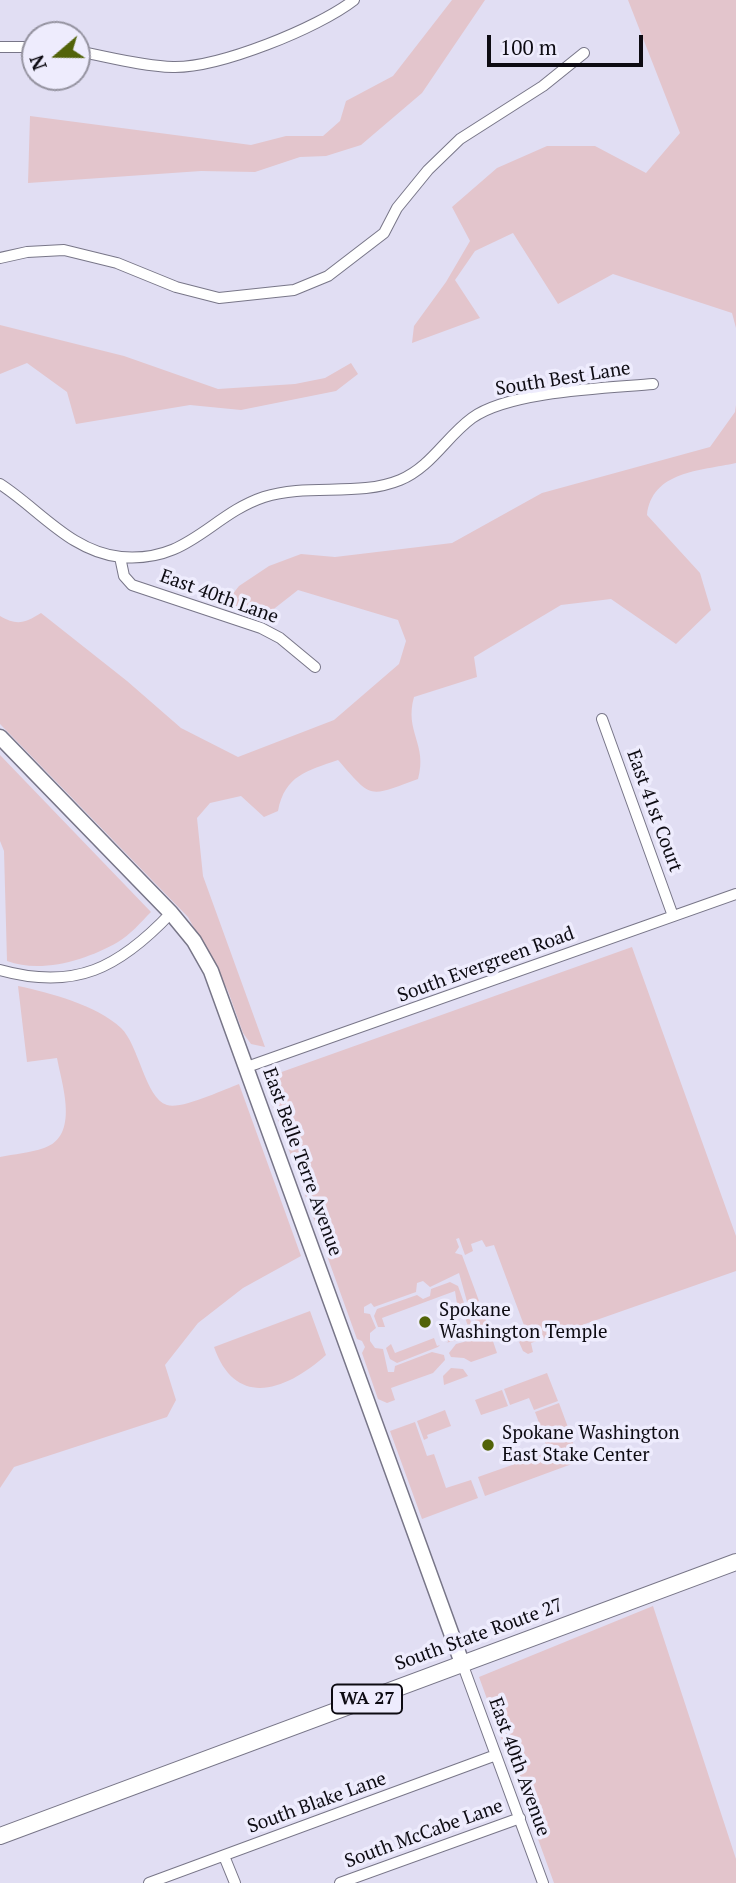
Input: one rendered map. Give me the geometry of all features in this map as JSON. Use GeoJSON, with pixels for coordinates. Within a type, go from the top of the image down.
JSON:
{"type":"FeatureCollection","features":[{"type":"Feature","properties":{"kind":"main road","name":"South State Route 27"},"geometry":{"type":"LineString","coordinates":[[0,1836],[736,1562]]}},
{"type":"Feature","properties":{"kind":"street"},"geometry":{"type":"LineString","coordinates":[[91,54],[155,66],[197,65],[315,25],[354,0]]}},
{"type":"Feature","properties":{"kind":"street"},"geometry":{"type":"LineString","coordinates":[[0,47],[21,47]]}},
{"type":"Feature","properties":{"kind":"street"},"geometry":{"type":"LineString","coordinates":[[0,258],[27,252],[64,250],[117,263],[176,287],[219,298],[259,296],[294,290],[328,276],[384,233],[397,208],[428,170],[460,139],[544,86],[584,53]]}},
{"type":"Feature","properties":{"kind":"street","name":"South Best Lane"},"geometry":{"type":"LineString","coordinates":[[120,557],[147,556],[175,550],[263,498],[295,491],[383,485],[419,471],[471,419],[488,409],[527,399],[653,384]]}},
{"type":"Feature","properties":{"kind":"street"},"geometry":{"type":"LineString","coordinates":[[0,484],[27,502],[59,531],[87,548],[120,557]]}},
{"type":"Feature","properties":{"kind":"street","name":"East 40th Lane"},"geometry":{"type":"LineString","coordinates":[[120,557],[124,576],[132,584],[261,628],[280,638],[315,667]]}},
{"type":"Feature","properties":{"kind":"street","name":"East 41st Court"},"geometry":{"type":"LineString","coordinates":[[602,719],[673,916]]}},
{"type":"Feature","properties":{"kind":"street","name":"East Belle Terre Avenue"},"geometry":{"type":"LineString","coordinates":[[0,737],[171,913],[194,942],[211,971],[462,1663]]}},
{"type":"Feature","properties":{"kind":"street","name":"South Evergreen Road"},"geometry":{"type":"LineString","coordinates":[[247,1067],[736,895]]}},
{"type":"Feature","properties":{"kind":"street"},"geometry":{"type":"LineString","coordinates":[[0,970],[30,978],[73,978],[112,964],[150,935],[171,913]]}},
{"type":"Feature","properties":{"kind":"street","name":"East 40th Avenue"},"geometry":{"type":"LineString","coordinates":[[462,1663],[543,1883]]}},
{"type":"Feature","properties":{"kind":"street","name":"South Blake Lane"},"geometry":{"type":"LineString","coordinates":[[149,1883],[496,1755]]}},
{"type":"Feature","properties":{"kind":"street","name":"South McCabe Lane"},"geometry":{"type":"LineString","coordinates":[[340,1883],[520,1818]]}},
{"type":"Feature","properties":{"kind":"street"},"geometry":{"type":"LineString","coordinates":[[224,1856],[235,1883]]}},
{"type":"Feature","properties":{"kind":"shaded area"},"geometry":{"type":"Polygon","coordinates":[[[452,0],[485,0],[422,93],[361,145],[326,156],[300,157],[255,172],[201,171],[28,183],[30,116],[251,145],[286,136],[323,136],[340,121],[346,101],[393,76],[452,0]]]}},
{"type":"Feature","properties":{"kind":"shaded area"},"geometry":{"type":"Polygon","coordinates":[[[628,0],[736,0],[736,328],[732,313],[613,274],[558,304],[513,233],[475,251],[455,280],[480,318],[412,343],[414,326],[446,282],[470,241],[452,207],[497,168],[547,146],[595,146],[646,173],[680,133],[628,0]]]}},
{"type":"Feature","properties":{"kind":"shaded area"},"geometry":{"type":"Polygon","coordinates":[[[0,325],[124,356],[218,389],[295,384],[325,378],[351,363],[358,374],[336,391],[241,410],[190,405],[76,424],[67,392],[27,363],[0,374],[0,325]]]}},
{"type":"Feature","properties":{"kind":"shaded area"},"geometry":{"type":"Polygon","coordinates":[[[736,405],[736,463],[693,471],[668,481],[658,489],[651,500],[647,515],[700,573],[711,610],[676,644],[611,599],[561,605],[474,657],[477,677],[414,697],[412,720],[420,756],[418,779],[389,789],[372,791],[358,782],[338,760],[299,776],[286,789],[278,811],[264,817],[241,796],[210,803],[197,818],[203,876],[265,1047],[251,1044],[243,1033],[228,991],[188,917],[0,724],[0,616],[21,622],[41,613],[181,728],[238,757],[334,720],[399,664],[406,641],[398,620],[298,590],[261,619],[224,605],[239,586],[269,566],[301,554],[335,557],[452,543],[542,493],[710,447],[735,412],[736,405]]]}},
{"type":"Feature","properties":{"kind":"shaded area"},"geometry":{"type":"Polygon","coordinates":[[[0,755],[151,912],[118,942],[106,949],[64,963],[34,966],[7,961],[4,851],[0,841],[0,755]]]}},
{"type":"Feature","properties":{"kind":"shaded area"},"geometry":{"type":"Polygon","coordinates":[[[632,947],[736,1236],[736,1271],[531,1343],[533,1352],[528,1354],[523,1351],[519,1342],[528,1336],[494,1245],[486,1247],[482,1240],[471,1244],[473,1251],[465,1255],[459,1238],[456,1239],[459,1247],[455,1253],[462,1255],[479,1301],[468,1305],[459,1273],[430,1287],[423,1281],[417,1283],[416,1292],[374,1307],[371,1303],[364,1307],[364,1313],[370,1314],[376,1328],[370,1333],[370,1341],[375,1348],[383,1349],[388,1372],[394,1372],[395,1366],[432,1352],[444,1355],[445,1360],[433,1373],[391,1388],[395,1400],[387,1403],[378,1399],[362,1353],[365,1347],[362,1341],[357,1339],[267,1089],[268,1080],[276,1074],[632,947]]]}},
{"type":"Feature","properties":{"kind":"shaded area"},"geometry":{"type":"Polygon","coordinates":[[[18,986],[86,1006],[111,1020],[127,1036],[153,1092],[167,1105],[182,1105],[239,1084],[301,1256],[243,1288],[198,1323],[165,1365],[176,1400],[167,1417],[14,1467],[0,1488],[0,1157],[39,1150],[55,1142],[62,1133],[66,1109],[57,1058],[27,1062],[18,986]]]}},
{"type":"Feature","properties":{"kind":"shaded area"},"geometry":{"type":"Polygon","coordinates":[[[450,1282],[458,1286],[473,1328],[470,1336],[446,1343],[446,1334],[468,1326],[464,1315],[459,1316],[455,1291],[382,1318],[385,1327],[378,1327],[374,1316],[377,1309],[417,1295],[423,1299],[430,1296],[431,1289],[450,1282]]]}},
{"type":"Feature","properties":{"kind":"shaded area"},"geometry":{"type":"Polygon","coordinates":[[[480,1303],[497,1353],[471,1362],[464,1358],[451,1357],[449,1353],[456,1344],[483,1337],[469,1307],[480,1303]]]}},
{"type":"Feature","properties":{"kind":"shaded area"},"geometry":{"type":"Polygon","coordinates":[[[310,1311],[326,1355],[311,1367],[295,1377],[264,1388],[235,1380],[224,1367],[214,1347],[310,1311]]]}},
{"type":"Feature","properties":{"kind":"shaded area"},"geometry":{"type":"Polygon","coordinates":[[[434,1338],[437,1346],[440,1345],[438,1347],[397,1363],[390,1359],[386,1348],[391,1344],[395,1353],[434,1338]]]}},
{"type":"Feature","properties":{"kind":"shaded area"},"geometry":{"type":"Polygon","coordinates":[[[451,1368],[463,1369],[468,1376],[444,1385],[443,1376],[451,1368]]]}},
{"type":"Feature","properties":{"kind":"shaded area"},"geometry":{"type":"Polygon","coordinates":[[[547,1373],[558,1401],[534,1410],[529,1398],[510,1405],[504,1389],[547,1373]]]}},
{"type":"Feature","properties":{"kind":"shaded area"},"geometry":{"type":"Polygon","coordinates":[[[502,1390],[508,1406],[481,1415],[475,1400],[502,1390]]]}},
{"type":"Feature","properties":{"kind":"shaded area"},"geometry":{"type":"Polygon","coordinates":[[[559,1403],[569,1430],[545,1439],[535,1412],[559,1403]]]}},
{"type":"Feature","properties":{"kind":"shaded area"},"geometry":{"type":"Polygon","coordinates":[[[445,1410],[451,1426],[427,1435],[428,1438],[424,1440],[417,1421],[445,1410]]]}},
{"type":"Feature","properties":{"kind":"shaded area"},"geometry":{"type":"Polygon","coordinates":[[[415,1422],[427,1456],[434,1454],[446,1488],[471,1480],[478,1498],[422,1519],[390,1431],[415,1422]]]}},
{"type":"Feature","properties":{"kind":"shaded area"},"geometry":{"type":"Polygon","coordinates":[[[569,1433],[580,1461],[485,1496],[478,1477],[549,1452],[545,1442],[569,1433]]]}},
{"type":"Feature","properties":{"kind":"shaded area"},"geometry":{"type":"Polygon","coordinates":[[[653,1606],[736,1859],[736,1883],[554,1883],[479,1677],[653,1606]]]}},
{"type":"Feature","properties":{"kind":"place","name":"Spokane Washington Temple"},"geometry":{"type":"Point","coordinates":[425,1322]}},
{"type":"Feature","properties":{"kind":"place","name":"Spokane Washington East Stake Center"},"geometry":{"type":"Point","coordinates":[488,1445]}}]}
